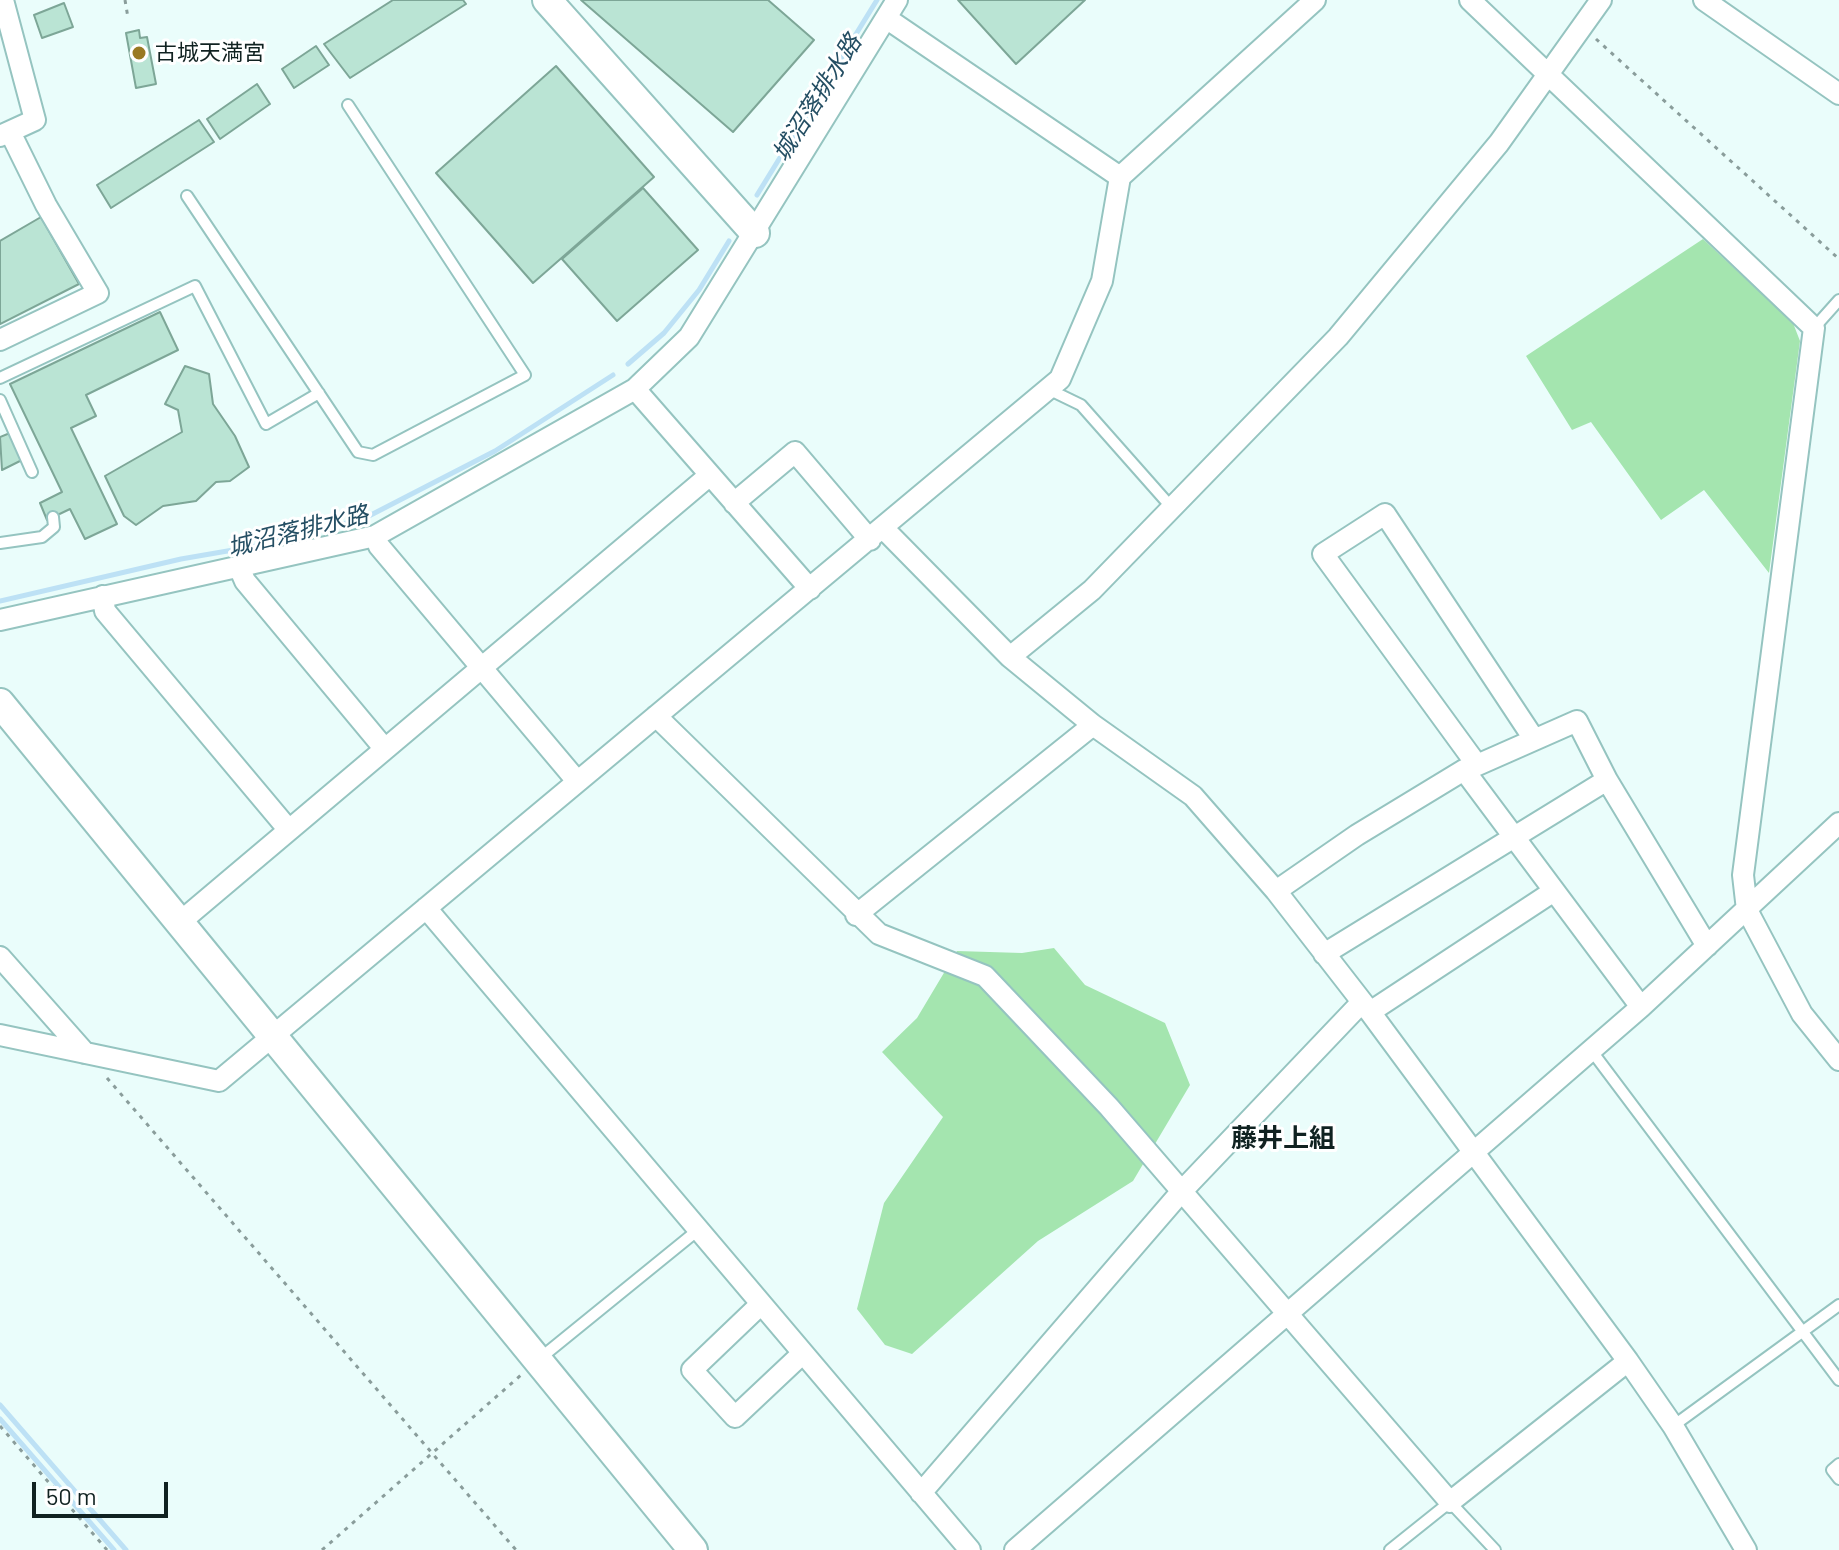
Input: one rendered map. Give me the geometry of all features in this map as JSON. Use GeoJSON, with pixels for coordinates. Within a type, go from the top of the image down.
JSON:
{"type":"FeatureCollection","features":[{"type":"Feature","properties":{"kind":"street"},"geometry":{"type":"LineString","coordinates":[[0,340],[98,293],[5,134],[35,120],[3,0]]}},
{"type":"Feature","properties":{"kind":"street"},"geometry":{"type":"LineString","coordinates":[[547,0],[755,233]]}},
{"type":"Feature","properties":{"kind":"street"},"geometry":{"type":"LineString","coordinates":[[0,1035],[219,1081],[877,535],[1060,379],[1102,281],[1120,177],[1315,0]]}},
{"type":"Feature","properties":{"kind":"street"},"geometry":{"type":"LineString","coordinates":[[1470,0],[1814,328],[1743,875],[1747,910],[1802,1014],[1839,1060]]}},
{"type":"Feature","properties":{"kind":"street"},"geometry":{"type":"LineString","coordinates":[[1010,657],[1092,590],[1338,337],[1550,77],[1601,0]]}},
{"type":"Feature","properties":{"kind":"street"},"geometry":{"type":"LineString","coordinates":[[1704,0],[1839,94]]}},
{"type":"Feature","properties":{"kind":"street"},"geometry":{"type":"LineString","coordinates":[[0,620],[375,536],[635,389],[689,337],[892,9],[1120,177]]}},
{"type":"Feature","properties":{"kind":"street"},"geometry":{"type":"LineString","coordinates":[[635,389],[810,589]]}},
{"type":"Feature","properties":{"kind":"street"},"geometry":{"type":"LineString","coordinates":[[734,503],[795,452],[877,535],[1010,657],[1093,725],[1193,796],[1276,891],[1366,1007],[1628,1361],[1673,1426],[1746,1550]]}},
{"type":"Feature","properties":{"kind":"street"},"geometry":{"type":"LineString","coordinates":[[179,923],[710,475]]}},
{"type":"Feature","properties":{"kind":"street"},"geometry":{"type":"LineString","coordinates":[[1534,739],[1385,514],[1323,554],[1470,768],[1512,836],[1641,1007]]}},
{"type":"Feature","properties":{"kind":"street"},"geometry":{"type":"LineString","coordinates":[[375,536],[379,546],[577,781]]}},
{"type":"Feature","properties":{"kind":"street"},"geometry":{"type":"LineString","coordinates":[[239,567],[245,581],[384,748]]}},
{"type":"Feature","properties":{"kind":"street"},"geometry":{"type":"LineString","coordinates":[[103,596],[105,611],[288,829]]}},
{"type":"Feature","properties":{"kind":"street"},"geometry":{"type":"LineString","coordinates":[[0,703],[693,1550]]}},
{"type":"Feature","properties":{"kind":"street"},"geometry":{"type":"LineString","coordinates":[[656,716],[856,915],[879,934],[985,976],[1109,1107],[1450,1502],[1628,1361]]}},
{"type":"Feature","properties":{"kind":"street"},"geometry":{"type":"LineString","coordinates":[[1276,891],[1357,835],[1470,768],[1577,721],[1607,780],[1707,946]]}},
{"type":"Feature","properties":{"kind":"street"},"geometry":{"type":"LineString","coordinates":[[856,915],[1093,725]]}},
{"type":"Feature","properties":{"kind":"street"},"geometry":{"type":"LineString","coordinates":[[1324,954],[1607,780]]}},
{"type":"Feature","properties":{"kind":"street"},"geometry":{"type":"LineString","coordinates":[[1015,1550],[1284,1313],[1641,1007],[1838,827]]}},
{"type":"Feature","properties":{"kind":"street"},"geometry":{"type":"LineString","coordinates":[[921,1493],[1181,1192],[1366,1007],[1554,891]]}},
{"type":"Feature","properties":{"kind":"street"},"geometry":{"type":"LineString","coordinates":[[426,908],[970,1550]]}},
{"type":"Feature","properties":{"kind":"street"},"geometry":{"type":"LineString","coordinates":[[0,957],[85,1053]]}},
{"type":"Feature","properties":{"kind":"street"},"geometry":{"type":"LineString","coordinates":[[761,1304],[692,1370],[735,1417],[803,1353]]}},
{"type":"Feature","properties":{"kind":"lane"},"geometry":{"type":"LineString","coordinates":[[187,196],[358,452],[373,455],[525,375],[348,105]]}},
{"type":"Feature","properties":{"kind":"lane"},"geometry":{"type":"LineString","coordinates":[[0,378],[195,286],[266,424],[319,393]]}},
{"type":"Feature","properties":{"kind":"lane"},"geometry":{"type":"LineString","coordinates":[[1814,328],[1839,300]]}},
{"type":"Feature","properties":{"kind":"lane"},"geometry":{"type":"LineString","coordinates":[[1048,389],[1081,405],[1173,509]]}},
{"type":"Feature","properties":{"kind":"lane"},"geometry":{"type":"LineString","coordinates":[[0,400],[32,472]]}},
{"type":"Feature","properties":{"kind":"lane"},"geometry":{"type":"LineString","coordinates":[[0,543],[42,537],[54,527],[53,517]]}},
{"type":"Feature","properties":{"kind":"lane"},"geometry":{"type":"LineString","coordinates":[[1591,1050],[1839,1380]]}},
{"type":"Feature","properties":{"kind":"lane"},"geometry":{"type":"LineString","coordinates":[[538,1360],[698,1230]]}},
{"type":"Feature","properties":{"kind":"lane"},"geometry":{"type":"LineString","coordinates":[[1673,1426],[1839,1305]]}},
{"type":"Feature","properties":{"kind":"lane"},"geometry":{"type":"LineString","coordinates":[[1839,1464],[1832,1470],[1839,1479]]}},
{"type":"Feature","properties":{"kind":"lane"},"geometry":{"type":"LineString","coordinates":[[1390,1550],[1450,1502],[1495,1550]]}},
{"type":"Feature","properties":{"kind":"path"},"geometry":{"type":"LineString","coordinates":[[125,0],[128,18]]}},
{"type":"Feature","properties":{"kind":"path"},"geometry":{"type":"LineString","coordinates":[[1583,27],[1839,259]]}},
{"type":"Feature","properties":{"kind":"path"},"geometry":{"type":"LineString","coordinates":[[85,1053],[516,1550]]}},
{"type":"Feature","properties":{"kind":"path"},"geometry":{"type":"LineString","coordinates":[[322,1550],[538,1360]]}},
{"type":"Feature","properties":{"kind":"path"},"geometry":{"type":"LineString","coordinates":[[0,1426],[107,1550]]}},
{"type":"Feature","properties":{"kind":"green space"},"geometry":{"type":"Polygon","coordinates":[[[1703,239],[1793,323],[1800,341],[1769,573],[1704,490],[1661,520],[1591,422],[1572,430],[1526,356],[1703,239]]]}},
{"type":"Feature","properties":{"kind":"green space"},"geometry":{"type":"Polygon","coordinates":[[[1054,948],[1085,985],[1165,1023],[1190,1085],[1133,1181],[1038,1241],[912,1354],[885,1345],[857,1309],[884,1203],[943,1117],[882,1052],[917,1018],[957,951],[1022,953],[1054,948]]]}},
{"type":"Feature","properties":{"kind":"building"},"geometry":{"type":"Polygon","coordinates":[[[393,0],[463,0],[466,4],[350,78],[324,44],[393,0]]]}},
{"type":"Feature","properties":{"kind":"building"},"geometry":{"type":"Polygon","coordinates":[[[581,0],[768,0],[814,40],[733,132],[581,0]]]}},
{"type":"Feature","properties":{"kind":"building"},"geometry":{"type":"Polygon","coordinates":[[[958,0],[1085,0],[1016,64],[958,0]]]}},
{"type":"Feature","properties":{"kind":"building"},"geometry":{"type":"Polygon","coordinates":[[[64,3],[73,27],[42,38],[34,15],[64,3]]]}},
{"type":"Feature","properties":{"kind":"building"},"geometry":{"type":"Polygon","coordinates":[[[139,30],[140,38],[147,37],[156,84],[136,88],[126,33],[139,30]]]}},
{"type":"Feature","properties":{"kind":"building"},"geometry":{"type":"Polygon","coordinates":[[[316,46],[329,65],[294,88],[282,69],[316,46]]]}},
{"type":"Feature","properties":{"kind":"building"},"geometry":{"type":"Polygon","coordinates":[[[556,66],[654,177],[533,283],[436,173],[556,66]]]}},
{"type":"Feature","properties":{"kind":"building"},"geometry":{"type":"Polygon","coordinates":[[[257,84],[270,104],[220,139],[207,119],[257,84]]]}},
{"type":"Feature","properties":{"kind":"building"},"geometry":{"type":"Polygon","coordinates":[[[199,120],[214,142],[111,208],[97,185],[199,120]]]}},
{"type":"Feature","properties":{"kind":"building"},"geometry":{"type":"Polygon","coordinates":[[[643,188],[698,250],[617,321],[562,259],[643,188]]]}},
{"type":"Feature","properties":{"kind":"building"},"geometry":{"type":"Polygon","coordinates":[[[41,217],[79,284],[0,324],[0,241],[41,217]]]}},
{"type":"Feature","properties":{"kind":"building"},"geometry":{"type":"Polygon","coordinates":[[[160,312],[178,350],[86,395],[96,416],[71,428],[117,524],[85,539],[70,509],[47,520],[40,503],[62,492],[10,384],[160,312]]]}},
{"type":"Feature","properties":{"kind":"building"},"geometry":{"type":"Polygon","coordinates":[[[185,366],[209,374],[213,404],[235,436],[249,467],[230,481],[216,482],[196,501],[163,506],[136,525],[124,516],[105,476],[182,432],[178,410],[165,404],[185,366]]]}},
{"type":"Feature","properties":{"kind":"building"},"geometry":{"type":"Polygon","coordinates":[[[10,433],[22,460],[2,470],[0,437],[10,433]]]}},
{"type":"Feature","properties":{"kind":"waterway","name":"城沼落排水路"},"geometry":{"type":"LineString","coordinates":[[757,195],[877,0]]}},
{"type":"Feature","properties":{"kind":"waterway","name":"城沼落排水路"},"geometry":{"type":"LineString","coordinates":[[628,364],[664,333],[699,290],[729,241]]}},
{"type":"Feature","properties":{"kind":"waterway","name":"城沼落排水路"},"geometry":{"type":"LineString","coordinates":[[0,601],[181,559],[268,544],[365,518],[495,451],[613,375]]}},
{"type":"Feature","properties":{"kind":"waterway"},"geometry":{"type":"LineString","coordinates":[[0,1405],[126,1550]]}},
{"type":"Feature","properties":{"kind":"waterway"},"geometry":{"type":"LineString","coordinates":[[0,1419],[114,1550]]}},
{"type":"Feature","properties":{"kind":"place","name":"古城天満宮"},"geometry":{"type":"Point","coordinates":[139,53]}},
{"type":"Feature","properties":{"kind":"district","name":"藤井上組"},"geometry":{"type":"Point","coordinates":[1283,1138]}}]}
